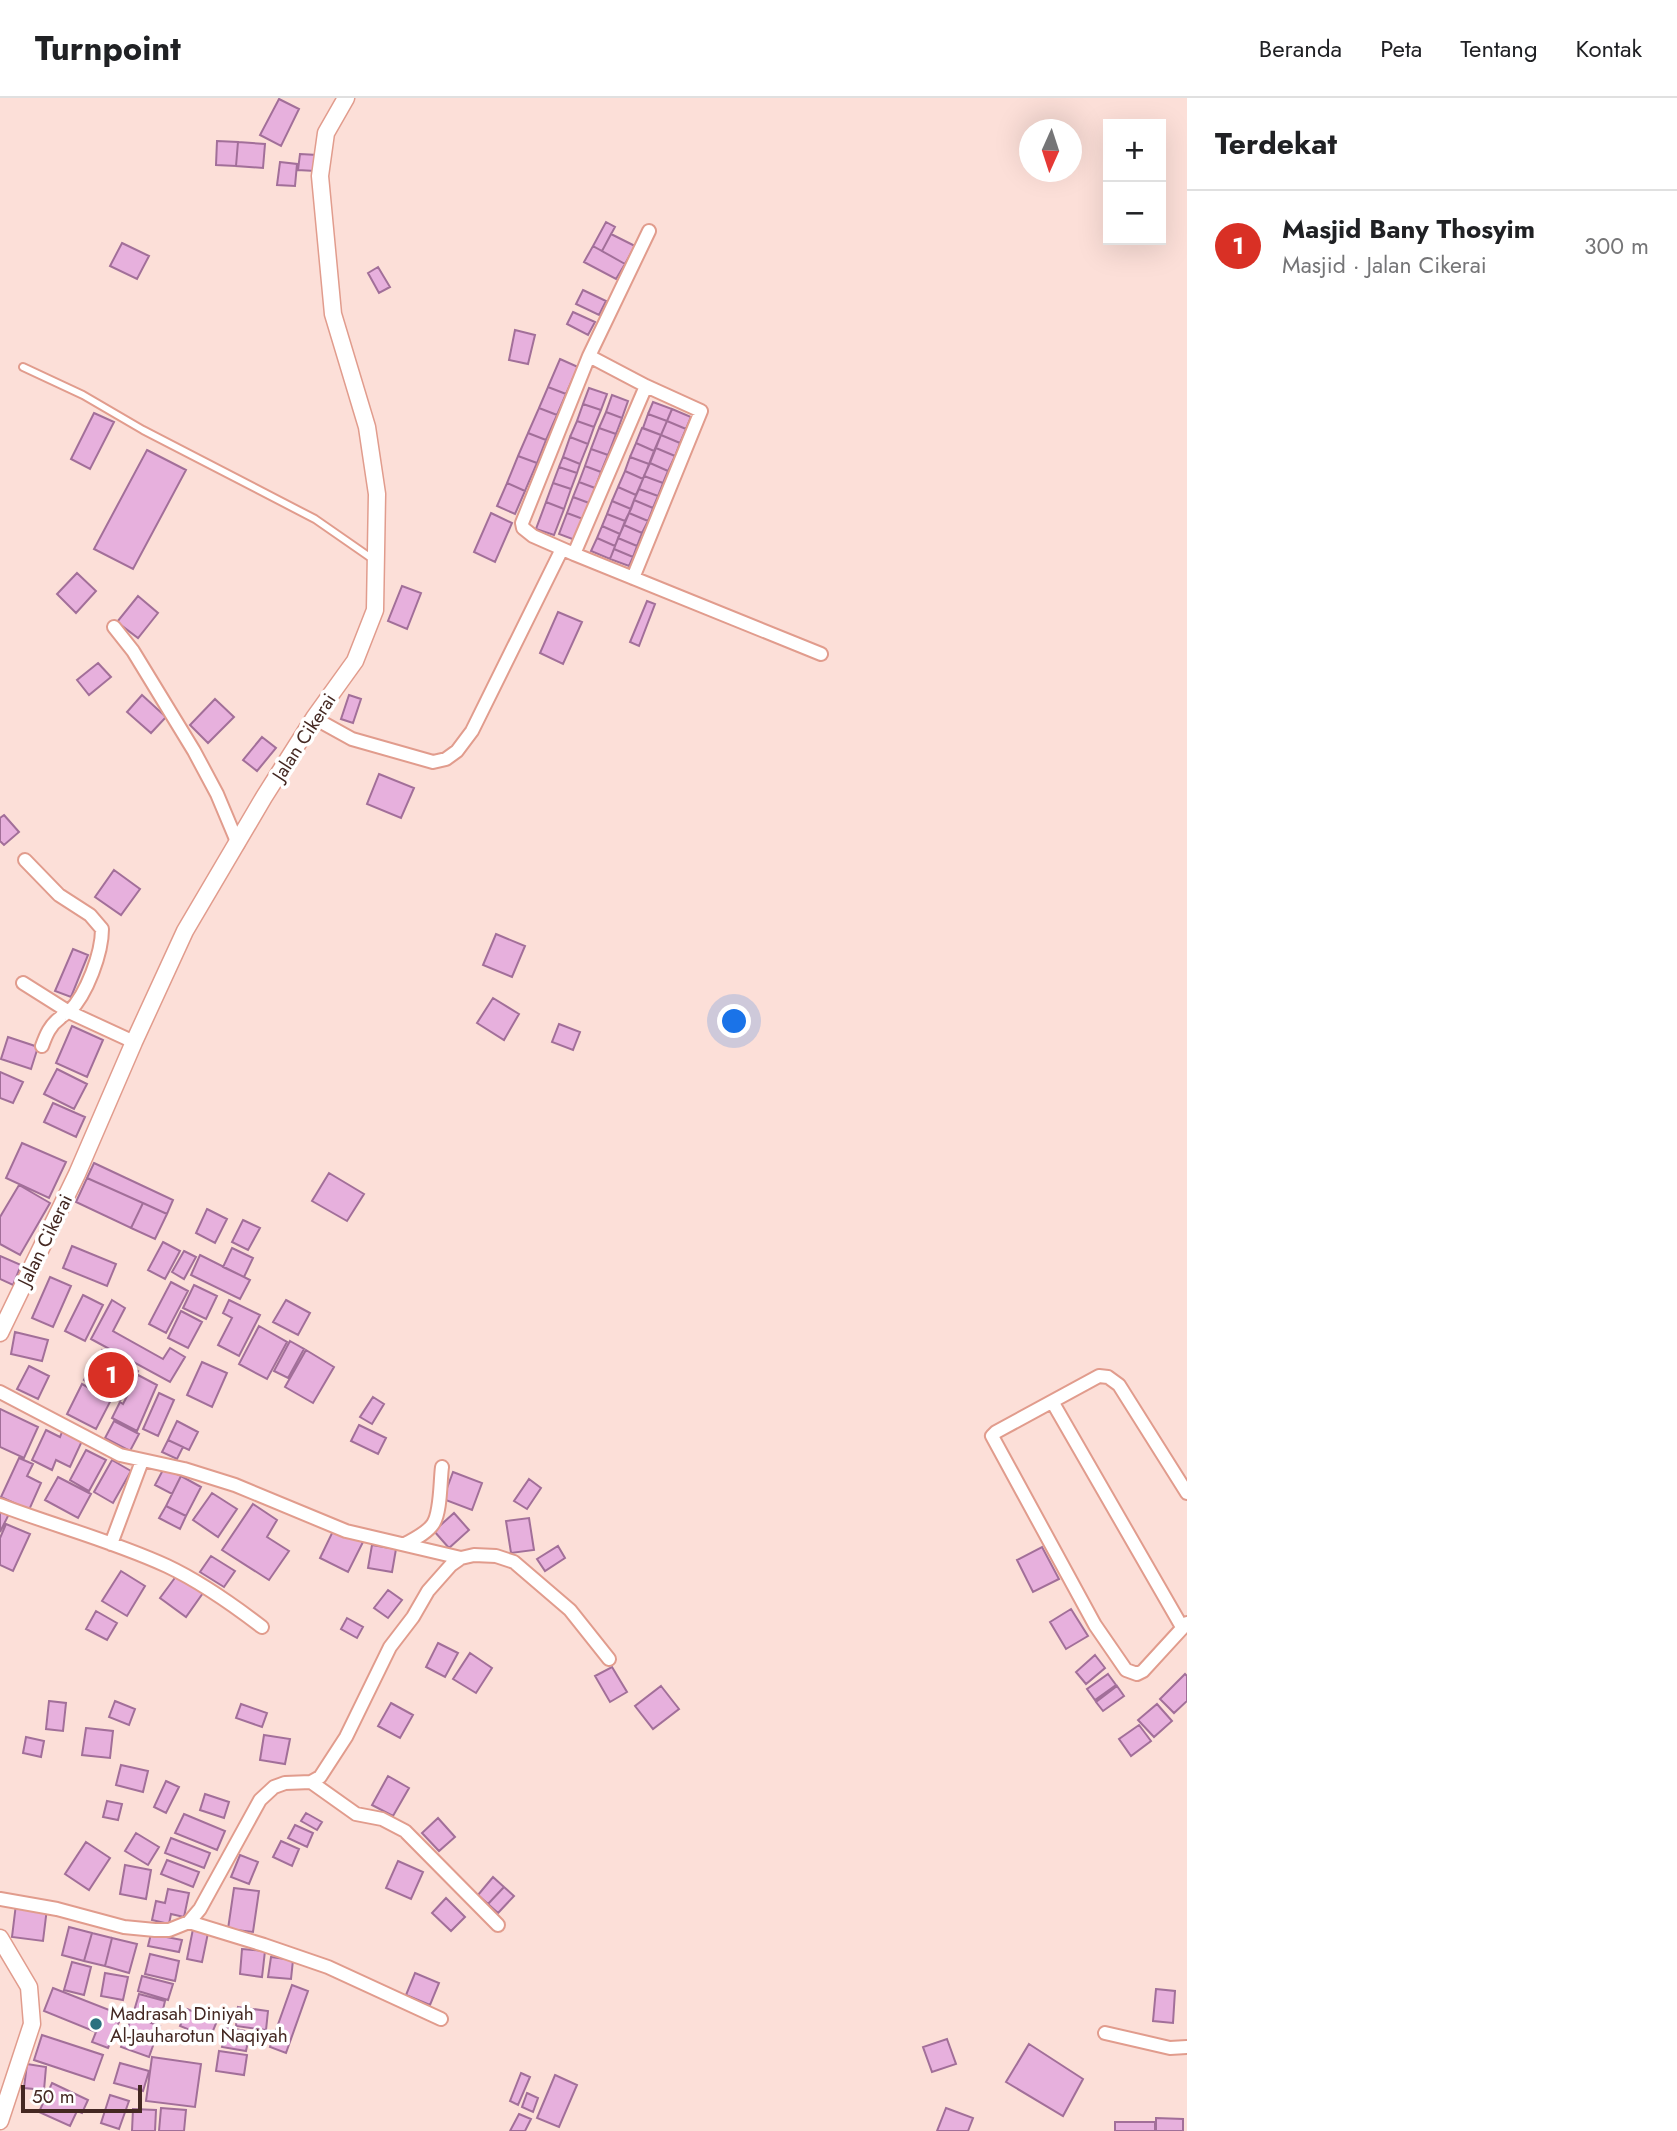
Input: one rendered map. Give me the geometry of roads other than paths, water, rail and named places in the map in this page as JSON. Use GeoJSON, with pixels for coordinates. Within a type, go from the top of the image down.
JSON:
{"type":"FeatureCollection","features":[{"type":"Feature","properties":{"kind":"street","name":"Jalan Cikerai"},"geometry":{"type":"LineString","coordinates":[[0,1333],[77,1174],[185,931],[264,797],[314,718],[355,661],[375,610],[377,495],[367,427],[333,314],[320,176],[327,133],[346,98]]}},
{"type":"Feature","properties":{"kind":"street"},"geometry":{"type":"LineString","coordinates":[[649,231],[589,356],[522,523],[523,528],[533,536],[568,551],[821,654]]}},
{"type":"Feature","properties":{"kind":"street"},"geometry":{"type":"LineString","coordinates":[[589,356],[701,411],[633,578]]}},
{"type":"Feature","properties":{"kind":"street"},"geometry":{"type":"LineString","coordinates":[[314,718],[352,739],[433,762],[457,751],[472,731],[568,551],[646,386]]}},
{"type":"Feature","properties":{"kind":"street"},"geometry":{"type":"LineString","coordinates":[[114,627],[134,651],[194,751],[238,844]]}},
{"type":"Feature","properties":{"kind":"street"},"geometry":{"type":"LineString","coordinates":[[25,860],[59,895],[90,915],[102,929],[86,989],[69,1012],[48,1030],[42,1046]]}},
{"type":"Feature","properties":{"kind":"street"},"geometry":{"type":"LineString","coordinates":[[23,983],[69,1012],[134,1042]]}},
{"type":"Feature","properties":{"kind":"street"},"geometry":{"type":"LineString","coordinates":[[1053,1403],[1185,1625],[1148,1667],[1137,1674],[1125,1670],[1095,1625],[992,1436],[1099,1376],[1108,1377],[1119,1385],[1187,1493]]}},
{"type":"Feature","properties":{"kind":"street"},"geometry":{"type":"LineString","coordinates":[[0,1392],[120,1455],[184,1469],[235,1485],[346,1531],[461,1558]]}},
{"type":"Feature","properties":{"kind":"street"},"geometry":{"type":"LineString","coordinates":[[111,1544],[142,1461]]}},
{"type":"Feature","properties":{"kind":"street"},"geometry":{"type":"LineString","coordinates":[[405,1544],[434,1524],[442,1467]]}},
{"type":"Feature","properties":{"kind":"street"},"geometry":{"type":"LineString","coordinates":[[0,1505],[166,1565],[197,1581],[262,1627]]}},
{"type":"Feature","properties":{"kind":"street"},"geometry":{"type":"LineString","coordinates":[[0,1899],[57,1909],[124,1927],[169,1930],[189,1922],[200,1909],[260,1800],[274,1787],[285,1783],[311,1782],[320,1777],[346,1737],[390,1647],[413,1617],[428,1591],[451,1564],[461,1558],[474,1555],[496,1556],[514,1562],[570,1610],[609,1659]]}},
{"type":"Feature","properties":{"kind":"street"},"geometry":{"type":"LineString","coordinates":[[311,1782],[356,1814],[382,1819],[405,1831],[498,1925]]}},
{"type":"Feature","properties":{"kind":"street"},"geometry":{"type":"LineString","coordinates":[[189,1922],[328,1967],[441,2019]]}},
{"type":"Feature","properties":{"kind":"street"},"geometry":{"type":"LineString","coordinates":[[0,1938],[29,1987],[32,2024],[0,2121]]}},
{"type":"Feature","properties":{"kind":"street"},"geometry":{"type":"LineString","coordinates":[[1105,2033],[1170,2048],[1187,2047]]}},
{"type":"Feature","properties":{"kind":"lane"},"geometry":{"type":"LineString","coordinates":[[23,367],[83,395],[144,430],[315,519],[376,561]]}},
{"type":"Feature","properties":{"kind":"place","name":"Masjid Bany Thosyim"},"geometry":{"type":"Point","coordinates":[111,1375]}},
{"type":"Feature","properties":{"kind":"place","name":"Madrasah Diniyah Al-Jauharotun Naqiyah"},"geometry":{"type":"Point","coordinates":[96,2024]}}]}
